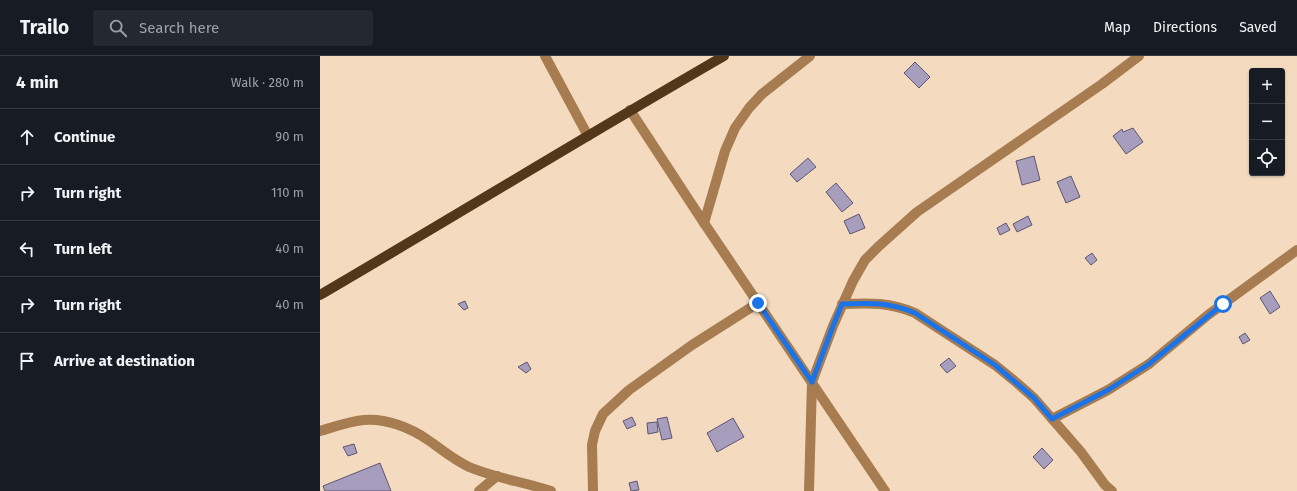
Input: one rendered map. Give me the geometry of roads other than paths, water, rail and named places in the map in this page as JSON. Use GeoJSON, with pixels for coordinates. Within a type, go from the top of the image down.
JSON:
{"type":"FeatureCollection","features":[{"type":"Feature","properties":{"kind":"main road"},"geometry":{"type":"LineString","coordinates":[[320,295],[630,110],[724,56]]}},
{"type":"Feature","properties":{"kind":"street"},"geometry":{"type":"LineString","coordinates":[[545,56],[588,136]]}},
{"type":"Feature","properties":{"kind":"street"},"geometry":{"type":"LineString","coordinates":[[704,223],[725,151],[735,128],[749,108],[762,94],[810,56]]}},
{"type":"Feature","properties":{"kind":"street"},"geometry":{"type":"LineString","coordinates":[[809,491],[812,382],[842,304],[853,281],[866,260],[879,246],[917,212],[1102,84],[1139,56]]}},
{"type":"Feature","properties":{"kind":"street"},"geometry":{"type":"LineString","coordinates":[[630,110],[704,223],[885,491]]}},
{"type":"Feature","properties":{"kind":"street"},"geometry":{"type":"LineString","coordinates":[[1052,419],[1108,390],[1149,364],[1208,315],[1297,250]]}},
{"type":"Feature","properties":{"kind":"street"},"geometry":{"type":"LineString","coordinates":[[593,491],[592,445],[603,414],[629,390],[692,345],[758,303]]}},
{"type":"Feature","properties":{"kind":"street"},"geometry":{"type":"LineString","coordinates":[[842,304],[888,304],[901,307],[915,313],[995,365],[1034,398],[1081,452],[1104,485],[1112,491]]}},
{"type":"Feature","properties":{"kind":"street"},"geometry":{"type":"LineString","coordinates":[[320,431],[365,420],[384,421],[406,427],[470,467],[529,487],[551,491]]}},
{"type":"Feature","properties":{"kind":"street"},"geometry":{"type":"LineString","coordinates":[[479,491],[497,476]]}}]}
